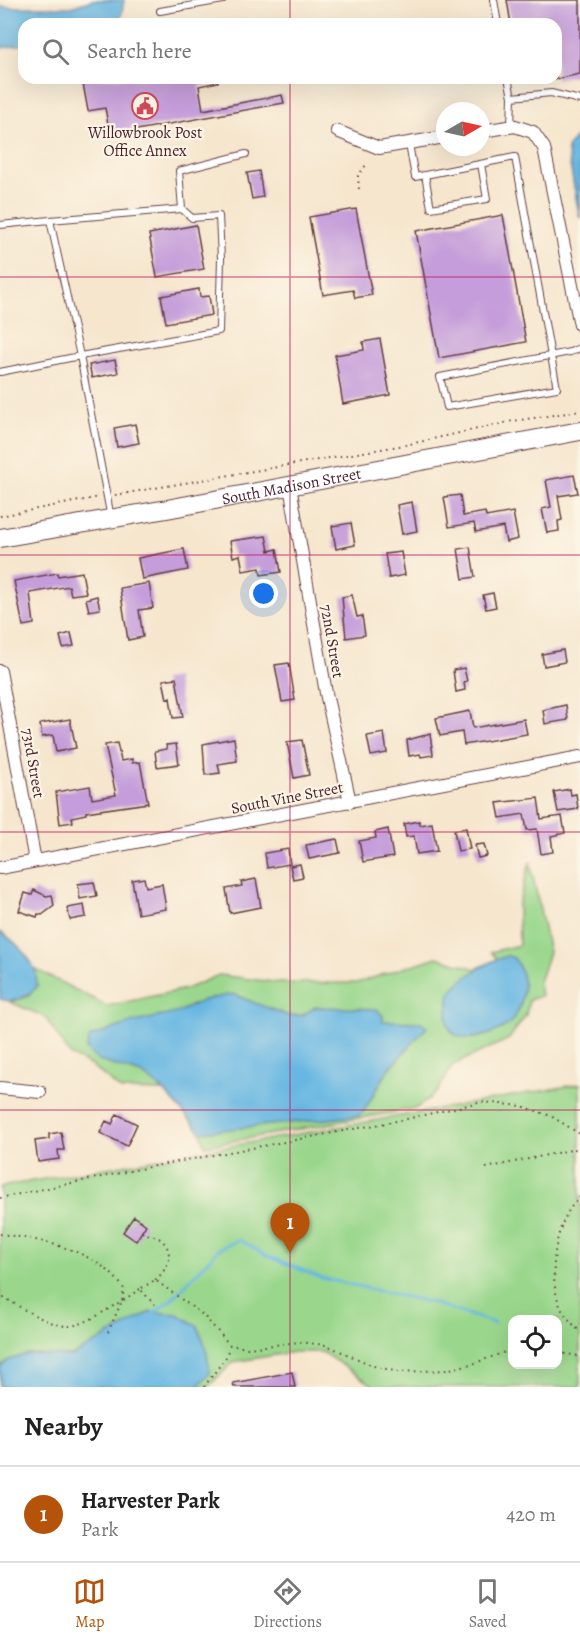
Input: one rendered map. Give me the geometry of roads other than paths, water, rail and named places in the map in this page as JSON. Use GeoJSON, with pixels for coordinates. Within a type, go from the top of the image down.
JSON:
{"type":"FeatureCollection","features":[{"type":"Feature","properties":{"kind":"street"},"geometry":{"type":"LineString","coordinates":[[490,129],[511,126],[533,132],[544,148],[580,325]]}},
{"type":"Feature","properties":{"kind":"street"},"geometry":{"type":"LineString","coordinates":[[337,131],[379,148],[436,138]]}},
{"type":"Feature","properties":{"kind":"street","name":"South Madison Street"},"geometry":{"type":"LineString","coordinates":[[0,538],[580,431]]}},
{"type":"Feature","properties":{"kind":"street","name":"72nd Street"},"geometry":{"type":"LineString","coordinates":[[290,486],[326,693],[350,802]]}},
{"type":"Feature","properties":{"kind":"street","name":"73rd Street"},"geometry":{"type":"LineString","coordinates":[[0,671],[35,861]]}},
{"type":"Feature","properties":{"kind":"street","name":"South Vine Street"},"geometry":{"type":"LineString","coordinates":[[0,868],[580,757]]}},
{"type":"Feature","properties":{"kind":"street"},"geometry":{"type":"LineString","coordinates":[[0,1088],[40,1092]]}},
{"type":"Feature","properties":{"kind":"lane"},"geometry":{"type":"LineString","coordinates":[[160,11],[223,0]]}},
{"type":"Feature","properties":{"kind":"lane"},"geometry":{"type":"LineString","coordinates":[[494,0],[497,18]]}},
{"type":"Feature","properties":{"kind":"lane"},"geometry":{"type":"LineString","coordinates":[[509,84],[512,97],[511,126]]}},
{"type":"Feature","properties":{"kind":"lane"},"geometry":{"type":"LineString","coordinates":[[512,97],[551,93],[580,100]]}},
{"type":"Feature","properties":{"kind":"lane"},"geometry":{"type":"LineString","coordinates":[[408,143],[415,177],[514,157],[551,356],[557,388],[447,407],[440,377],[551,356],[580,348]]}},
{"type":"Feature","properties":{"kind":"lane"},"geometry":{"type":"LineString","coordinates":[[0,372],[219,331],[221,259],[219,216],[192,218],[182,209],[179,171],[246,154]]}},
{"type":"Feature","properties":{"kind":"lane"},"geometry":{"type":"LineString","coordinates":[[425,175],[431,208],[487,199],[481,164]]}},
{"type":"Feature","properties":{"kind":"lane"},"geometry":{"type":"LineString","coordinates":[[0,225],[182,209]]}},
{"type":"Feature","properties":{"kind":"lane"},"geometry":{"type":"LineString","coordinates":[[50,220],[80,356],[111,518]]}},
{"type":"Feature","properties":{"kind":"water"},"geometry":{"type":"Polygon","coordinates":[[[92,0],[124,0],[121,18],[18,18],[18,45],[0,48],[0,7],[71,7],[92,0]]]}},
{"type":"Feature","properties":{"kind":"water"},"geometry":{"type":"Polygon","coordinates":[[[580,132],[580,219],[567,148],[580,132]]]}},
{"type":"Feature","properties":{"kind":"water"},"geometry":{"type":"Polygon","coordinates":[[[0,932],[24,952],[36,972],[37,987],[24,997],[11,1001],[0,999],[0,932]]]}},
{"type":"Feature","properties":{"kind":"water"},"geometry":{"type":"Polygon","coordinates":[[[507,956],[514,958],[524,987],[520,1006],[513,1020],[502,1029],[483,1036],[466,1038],[458,1036],[449,1026],[447,1018],[450,994],[460,982],[476,971],[507,956]]]}},
{"type":"Feature","properties":{"kind":"water"},"geometry":{"type":"Polygon","coordinates":[[[232,994],[289,1016],[303,1015],[315,1007],[377,1009],[383,1016],[383,1021],[421,1022],[427,1027],[388,1070],[364,1111],[358,1116],[201,1132],[164,1091],[142,1074],[99,1061],[86,1049],[90,1037],[130,1023],[176,1013],[204,1000],[232,994]]]}},
{"type":"Feature","properties":{"kind":"water"},"geometry":{"type":"Polygon","coordinates":[[[150,1312],[177,1314],[198,1326],[206,1348],[210,1373],[197,1387],[0,1387],[0,1367],[9,1360],[28,1354],[72,1356],[150,1312]]]}},
{"type":"Feature","properties":{"kind":"waterway"},"geometry":{"type":"LineString","coordinates":[[154,1313],[171,1300],[220,1248],[240,1240],[265,1255],[321,1278],[429,1302],[494,1323]]}},
{"type":"Feature","properties":{"kind":"place","name":"Willowbrook Post Office Annex"},"geometry":{"type":"Point","coordinates":[145,106]}},
{"type":"Feature","properties":{"kind":"place","name":"Harvester Park"},"geometry":{"type":"Point","coordinates":[290,1253]}}]}
